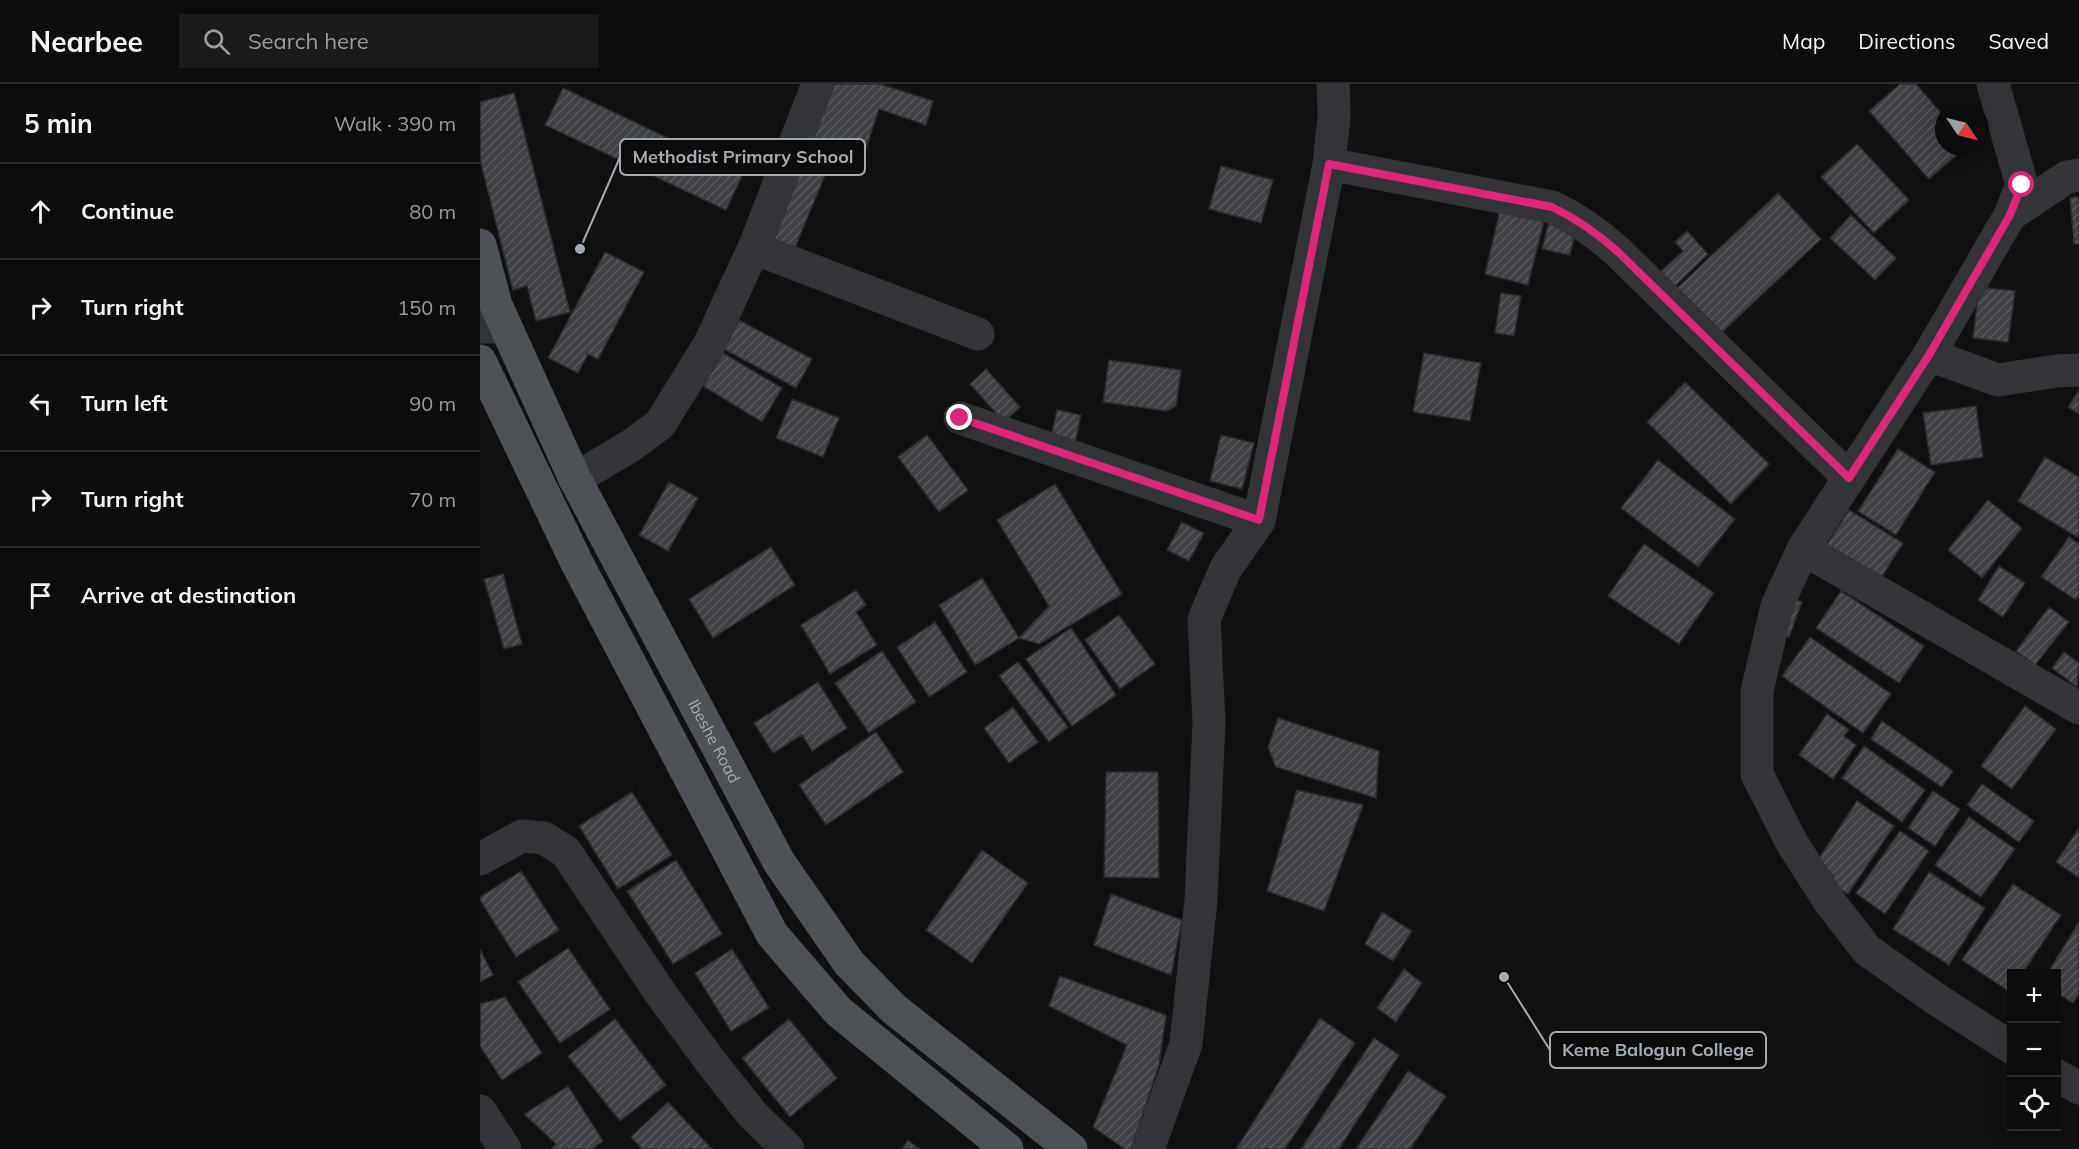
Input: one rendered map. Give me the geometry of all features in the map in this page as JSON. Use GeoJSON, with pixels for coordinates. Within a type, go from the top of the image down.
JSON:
{"type":"FeatureCollection","features":[{"type":"Feature","properties":{"kind":"main road","name":"Ibeshe Road"},"geometry":{"type":"LineString","coordinates":[[480,245],[496,305],[493,327],[778,862],[849,963],[894,1009],[1071,1149]]}},
{"type":"Feature","properties":{"kind":"main road"},"geometry":{"type":"LineString","coordinates":[[480,361],[577,563],[772,934],[838,1011],[1007,1149]]}},
{"type":"Feature","properties":{"kind":"street"},"geometry":{"type":"LineString","coordinates":[[575,479],[632,445],[660,424],[709,345],[754,248],[818,84]]}},
{"type":"Feature","properties":{"kind":"street"},"geometry":{"type":"LineString","coordinates":[[1148,1149],[1186,1044],[1202,888],[1209,723],[1204,619],[1226,568],[1259,520],[1329,164],[1334,117],[1333,84]]}},
{"type":"Feature","properties":{"kind":"street"},"geometry":{"type":"LineString","coordinates":[[1993,84],[2022,185],[2010,215],[1929,355],[1803,549],[1777,606],[1756,692],[1757,774],[1798,852],[1829,901],[1867,950],[1936,999],[2007,1045]]}},
{"type":"Feature","properties":{"kind":"street"},"geometry":{"type":"LineString","coordinates":[[1329,164],[1552,207],[1576,218],[1595,231],[1618,252],[1849,478]]}},
{"type":"Feature","properties":{"kind":"street"},"geometry":{"type":"LineString","coordinates":[[2010,215],[2067,177],[2079,175]]}},
{"type":"Feature","properties":{"kind":"street"},"geometry":{"type":"LineString","coordinates":[[754,248],[978,334]]}},
{"type":"Feature","properties":{"kind":"street"},"geometry":{"type":"LineString","coordinates":[[1929,355],[1998,380],[2056,371],[2079,370]]}},
{"type":"Feature","properties":{"kind":"street"},"geometry":{"type":"LineString","coordinates":[[960,418],[1259,520]]}},
{"type":"Feature","properties":{"kind":"street"},"geometry":{"type":"LineString","coordinates":[[1803,549],[2079,708]]}},
{"type":"Feature","properties":{"kind":"street"},"geometry":{"type":"LineString","coordinates":[[480,859],[522,837],[544,838],[566,852],[661,994],[711,1062],[752,1114],[788,1149]]}},
{"type":"Feature","properties":{"kind":"street"},"geometry":{"type":"LineString","coordinates":[[2060,1077],[2079,1088]]}},
{"type":"Feature","properties":{"kind":"street"},"geometry":{"type":"LineString","coordinates":[[480,1111],[505,1149]]}},
{"type":"Feature","properties":{"kind":"building"},"geometry":{"type":"Polygon","coordinates":[[[828,84],[880,84],[933,101],[926,125],[879,109],[863,158],[810,140],[828,84]]]}},
{"type":"Feature","properties":{"kind":"building"},"geometry":{"type":"Polygon","coordinates":[[[1900,84],[1916,84],[1935,106],[1935,156],[1956,156],[1929,179],[1869,111],[1900,84]]]}},
{"type":"Feature","properties":{"kind":"building"},"geometry":{"type":"Polygon","coordinates":[[[563,88],[743,174],[726,210],[545,125],[563,88]]]}},
{"type":"Feature","properties":{"kind":"building"},"geometry":{"type":"Polygon","coordinates":[[[514,93],[570,312],[536,321],[527,286],[513,290],[480,160],[480,102],[514,93]]]}},
{"type":"Feature","properties":{"kind":"building"},"geometry":{"type":"Polygon","coordinates":[[[1857,144],[1909,200],[1874,233],[1821,177],[1857,144]]]}},
{"type":"Feature","properties":{"kind":"building"},"geometry":{"type":"Polygon","coordinates":[[[801,163],[826,173],[794,250],[769,239],[801,163]]]}},
{"type":"Feature","properties":{"kind":"building"},"geometry":{"type":"Polygon","coordinates":[[[1221,166],[1273,180],[1261,223],[1209,209],[1221,166]]]}},
{"type":"Feature","properties":{"kind":"building"},"geometry":{"type":"Polygon","coordinates":[[[1778,193],[1821,239],[1719,335],[1676,289],[1778,193]]]}},
{"type":"Feature","properties":{"kind":"building"},"geometry":{"type":"Polygon","coordinates":[[[2079,197],[2079,244],[2074,244],[2070,198],[2079,197]]]}},
{"type":"Feature","properties":{"kind":"building"},"geometry":{"type":"Polygon","coordinates":[[[1500,210],[1544,221],[1528,285],[1485,274],[1500,210]]]}},
{"type":"Feature","properties":{"kind":"building"},"geometry":{"type":"Polygon","coordinates":[[[1851,215],[1896,258],[1875,280],[1830,238],[1851,215]]]}},
{"type":"Feature","properties":{"kind":"building"},"geometry":{"type":"Polygon","coordinates":[[[1549,222],[1576,228],[1570,255],[1542,249],[1549,222]]]}},
{"type":"Feature","properties":{"kind":"building"},"geometry":{"type":"Polygon","coordinates":[[[1687,231],[1708,254],[1674,287],[1660,272],[1683,251],[1675,242],[1687,231]]]}},
{"type":"Feature","properties":{"kind":"building"},"geometry":{"type":"Polygon","coordinates":[[[605,252],[644,272],[598,359],[588,354],[578,373],[548,358],[605,252]]]}},
{"type":"Feature","properties":{"kind":"building"},"geometry":{"type":"Polygon","coordinates":[[[1979,287],[2015,291],[2008,342],[1973,338],[1979,287]]]}},
{"type":"Feature","properties":{"kind":"building"},"geometry":{"type":"Polygon","coordinates":[[[1501,293],[1521,296],[1514,336],[1495,333],[1501,293]]]}},
{"type":"Feature","properties":{"kind":"building"},"geometry":{"type":"Polygon","coordinates":[[[739,320],[812,359],[796,388],[724,349],[739,320]]]}},
{"type":"Feature","properties":{"kind":"building"},"geometry":{"type":"Polygon","coordinates":[[[723,353],[782,388],[762,422],[703,386],[723,353]]]}},
{"type":"Feature","properties":{"kind":"building"},"geometry":{"type":"Polygon","coordinates":[[[1424,353],[1481,363],[1470,421],[1413,412],[1424,353]]]}},
{"type":"Feature","properties":{"kind":"building"},"geometry":{"type":"Polygon","coordinates":[[[1109,360],[1181,370],[1176,406],[1167,411],[1103,402],[1109,360]]]}},
{"type":"Feature","properties":{"kind":"building"},"geometry":{"type":"Polygon","coordinates":[[[986,369],[1020,407],[1004,422],[970,384],[986,369]]]}},
{"type":"Feature","properties":{"kind":"building"},"geometry":{"type":"Polygon","coordinates":[[[1685,382],[1769,464],[1731,504],[1647,422],[1685,382]]]}},
{"type":"Feature","properties":{"kind":"building"},"geometry":{"type":"Polygon","coordinates":[[[2079,390],[2079,414],[2068,407],[2079,390]]]}},
{"type":"Feature","properties":{"kind":"building"},"geometry":{"type":"Polygon","coordinates":[[[792,399],[839,418],[823,457],[776,438],[792,399]]]}},
{"type":"Feature","properties":{"kind":"building"},"geometry":{"type":"Polygon","coordinates":[[[1976,406],[1983,457],[1931,465],[1923,413],[1976,406]]]}},
{"type":"Feature","properties":{"kind":"building"},"geometry":{"type":"Polygon","coordinates":[[[1057,410],[1081,415],[1075,443],[1051,437],[1057,410]]]}},
{"type":"Feature","properties":{"kind":"building"},"geometry":{"type":"Polygon","coordinates":[[[927,435],[968,490],[939,512],[898,457],[927,435]]]}},
{"type":"Feature","properties":{"kind":"building"},"geometry":{"type":"Polygon","coordinates":[[[1221,435],[1254,443],[1242,489],[1210,481],[1221,435]]]}},
{"type":"Feature","properties":{"kind":"building"},"geometry":{"type":"Polygon","coordinates":[[[1898,449],[1935,472],[1896,535],[1858,511],[1898,449]]]}},
{"type":"Feature","properties":{"kind":"building"},"geometry":{"type":"Polygon","coordinates":[[[2045,457],[2079,477],[2079,534],[2077,537],[2018,501],[2045,457]]]}},
{"type":"Feature","properties":{"kind":"building"},"geometry":{"type":"Polygon","coordinates":[[[1658,460],[1735,519],[1698,567],[1621,508],[1658,460]]]}},
{"type":"Feature","properties":{"kind":"building"},"geometry":{"type":"Polygon","coordinates":[[[669,482],[698,498],[668,551],[639,535],[669,482]]]}},
{"type":"Feature","properties":{"kind":"building"},"geometry":{"type":"Polygon","coordinates":[[[1055,484],[1122,594],[1039,644],[1019,638],[1049,606],[997,520],[1055,484]]]}},
{"type":"Feature","properties":{"kind":"building"},"geometry":{"type":"Polygon","coordinates":[[[1988,500],[2022,528],[1982,578],[1948,550],[1988,500]]]}},
{"type":"Feature","properties":{"kind":"building"},"geometry":{"type":"Polygon","coordinates":[[[1849,510],[1903,543],[1876,586],[1822,552],[1849,510]]]}},
{"type":"Feature","properties":{"kind":"building"},"geometry":{"type":"Polygon","coordinates":[[[1182,522],[1204,533],[1189,561],[1167,550],[1182,522]]]}},
{"type":"Feature","properties":{"kind":"building"},"geometry":{"type":"Polygon","coordinates":[[[2069,537],[2079,544],[2079,596],[2076,600],[2041,577],[2069,537]]]}},
{"type":"Feature","properties":{"kind":"building"},"geometry":{"type":"Polygon","coordinates":[[[1644,544],[1714,593],[1679,644],[1608,596],[1644,544]]]}},
{"type":"Feature","properties":{"kind":"building"},"geometry":{"type":"Polygon","coordinates":[[[771,547],[795,585],[713,638],[689,599],[771,547]]]}},
{"type":"Feature","properties":{"kind":"building"},"geometry":{"type":"Polygon","coordinates":[[[1999,566],[2025,583],[2003,617],[1978,600],[1999,566]]]}},
{"type":"Feature","properties":{"kind":"building"},"geometry":{"type":"Polygon","coordinates":[[[503,574],[522,644],[504,649],[484,579],[503,574]]]}},
{"type":"Feature","properties":{"kind":"building"},"geometry":{"type":"Polygon","coordinates":[[[982,578],[1019,638],[975,665],[939,605],[982,578]]]}},
{"type":"Feature","properties":{"kind":"building"},"geometry":{"type":"Polygon","coordinates":[[[856,590],[866,605],[856,612],[877,645],[830,674],[801,625],[856,590]]]}},
{"type":"Feature","properties":{"kind":"building"},"geometry":{"type":"Polygon","coordinates":[[[1841,591],[1924,646],[1899,683],[1816,628],[1841,591]]]}},
{"type":"Feature","properties":{"kind":"building"},"geometry":{"type":"Polygon","coordinates":[[[1788,597],[1802,602],[1789,637],[1776,632],[1788,597]]]}},
{"type":"Feature","properties":{"kind":"building"},"geometry":{"type":"Polygon","coordinates":[[[2049,607],[2069,622],[2035,665],[2016,651],[2049,607]]]}},
{"type":"Feature","properties":{"kind":"building"},"geometry":{"type":"Polygon","coordinates":[[[1119,615],[1155,664],[1120,689],[1085,640],[1119,615]]]}},
{"type":"Feature","properties":{"kind":"building"},"geometry":{"type":"Polygon","coordinates":[[[935,622],[967,672],[929,697],[897,647],[935,622]]]}},
{"type":"Feature","properties":{"kind":"building"},"geometry":{"type":"Polygon","coordinates":[[[1071,628],[1116,695],[1072,726],[1026,659],[1071,628]]]}},
{"type":"Feature","properties":{"kind":"building"},"geometry":{"type":"Polygon","coordinates":[[[1810,637],[1891,694],[1863,733],[1782,676],[1810,637]]]}},
{"type":"Feature","properties":{"kind":"building"},"geometry":{"type":"Polygon","coordinates":[[[882,651],[916,702],[869,733],[835,683],[882,651]]]}},
{"type":"Feature","properties":{"kind":"building"},"geometry":{"type":"Polygon","coordinates":[[[2064,652],[2079,663],[2077,687],[2052,668],[2064,652]]]}},
{"type":"Feature","properties":{"kind":"building"},"geometry":{"type":"Polygon","coordinates":[[[1018,662],[1068,727],[1049,742],[999,676],[1018,662]]]}},
{"type":"Feature","properties":{"kind":"building"},"geometry":{"type":"Polygon","coordinates":[[[818,682],[847,728],[812,751],[802,735],[773,753],[754,723],[818,682]]]}},
{"type":"Feature","properties":{"kind":"building"},"geometry":{"type":"Polygon","coordinates":[[[2025,706],[2056,729],[2012,789],[1981,766],[2025,706]]]}},
{"type":"Feature","properties":{"kind":"building"},"geometry":{"type":"Polygon","coordinates":[[[1013,707],[1038,742],[1009,763],[984,728],[1013,707]]]}},
{"type":"Feature","properties":{"kind":"building"},"geometry":{"type":"Polygon","coordinates":[[[1827,714],[1849,730],[1844,736],[1856,745],[1833,779],[1799,755],[1827,714]]]}},
{"type":"Feature","properties":{"kind":"building"},"geometry":{"type":"Polygon","coordinates":[[[1278,718],[1379,751],[1376,798],[1276,767],[1268,747],[1278,718]]]}},
{"type":"Feature","properties":{"kind":"building"},"geometry":{"type":"Polygon","coordinates":[[[1882,721],[1953,771],[1942,787],[1871,739],[1882,721]]]}},
{"type":"Feature","properties":{"kind":"building"},"geometry":{"type":"Polygon","coordinates":[[[876,732],[903,772],[826,825],[799,785],[876,732]]]}},
{"type":"Feature","properties":{"kind":"building"},"geometry":{"type":"Polygon","coordinates":[[[1864,746],[1925,790],[1902,822],[1842,778],[1864,746]]]}},
{"type":"Feature","properties":{"kind":"building"},"geometry":{"type":"Polygon","coordinates":[[[1106,772],[1158,772],[1159,878],[1104,877],[1106,772]]]}},
{"type":"Feature","properties":{"kind":"building"},"geometry":{"type":"Polygon","coordinates":[[[1982,784],[2034,821],[2019,842],[1967,805],[1982,784]]]}},
{"type":"Feature","properties":{"kind":"building"},"geometry":{"type":"Polygon","coordinates":[[[1297,790],[1363,805],[1324,911],[1267,891],[1297,790]]]}},
{"type":"Feature","properties":{"kind":"building"},"geometry":{"type":"Polygon","coordinates":[[[1933,791],[1960,809],[1935,846],[1908,828],[1933,791]]]}},
{"type":"Feature","properties":{"kind":"building"},"geometry":{"type":"Polygon","coordinates":[[[632,792],[672,855],[618,889],[579,826],[632,792]]]}},
{"type":"Feature","properties":{"kind":"building"},"geometry":{"type":"Polygon","coordinates":[[[1857,801],[1894,826],[1848,894],[1829,881],[1833,875],[1815,864],[1857,801]]]}},
{"type":"Feature","properties":{"kind":"building"},"geometry":{"type":"Polygon","coordinates":[[[1969,817],[2015,849],[1981,897],[1935,865],[1969,817]]]}},
{"type":"Feature","properties":{"kind":"building"},"geometry":{"type":"Polygon","coordinates":[[[2079,828],[2079,876],[2078,877],[2056,862],[2079,828]]]}},
{"type":"Feature","properties":{"kind":"building"},"geometry":{"type":"Polygon","coordinates":[[[1900,831],[1929,851],[1885,914],[1856,893],[1900,831]]]}},
{"type":"Feature","properties":{"kind":"building"},"geometry":{"type":"Polygon","coordinates":[[[982,850],[1028,883],[972,963],[926,930],[982,850]]]}},
{"type":"Feature","properties":{"kind":"building"},"geometry":{"type":"Polygon","coordinates":[[[676,860],[722,934],[673,964],[627,891],[676,860]]]}},
{"type":"Feature","properties":{"kind":"building"},"geometry":{"type":"Polygon","coordinates":[[[521,871],[559,930],[516,957],[480,897],[521,871]]]}},
{"type":"Feature","properties":{"kind":"building"},"geometry":{"type":"Polygon","coordinates":[[[1929,872],[1985,908],[1949,965],[1893,929],[1929,872]]]}},
{"type":"Feature","properties":{"kind":"building"},"geometry":{"type":"Polygon","coordinates":[[[2013,884],[2061,915],[2025,969],[2007,969],[2007,990],[1962,960],[2013,884]]]}},
{"type":"Feature","properties":{"kind":"building"},"geometry":{"type":"Polygon","coordinates":[[[1111,894],[1182,920],[1171,975],[1094,945],[1111,894]]]}},
{"type":"Feature","properties":{"kind":"building"},"geometry":{"type":"Polygon","coordinates":[[[1382,912],[1412,931],[1393,961],[1365,944],[1382,912]]]}},
{"type":"Feature","properties":{"kind":"building"},"geometry":{"type":"Polygon","coordinates":[[[2079,922],[2079,994],[2073,1003],[2061,996],[2061,969],[2050,969],[2079,922]]]}},
{"type":"Feature","properties":{"kind":"building"},"geometry":{"type":"Polygon","coordinates":[[[568,948],[610,1009],[560,1043],[518,982],[568,948]]]}},
{"type":"Feature","properties":{"kind":"building"},"geometry":{"type":"Polygon","coordinates":[[[480,949],[493,975],[480,982],[480,949]]]}},
{"type":"Feature","properties":{"kind":"building"},"geometry":{"type":"Polygon","coordinates":[[[732,949],[769,1008],[731,1031],[695,973],[732,949]]]}},
{"type":"Feature","properties":{"kind":"building"},"geometry":{"type":"Polygon","coordinates":[[[1404,969],[1422,983],[1396,1022],[1377,1008],[1404,969]]]}},
{"type":"Feature","properties":{"kind":"building"},"geometry":{"type":"Polygon","coordinates":[[[1060,976],[1166,1015],[1159,1065],[1131,1149],[1125,1149],[1093,1127],[1127,1045],[1049,1006],[1060,976]]]}},
{"type":"Feature","properties":{"kind":"building"},"geometry":{"type":"Polygon","coordinates":[[[505,997],[542,1053],[502,1080],[480,1046],[480,1004],[505,997]]]}},
{"type":"Feature","properties":{"kind":"building"},"geometry":{"type":"Polygon","coordinates":[[[1320,1018],[1355,1043],[1285,1149],[1236,1149],[1320,1018]]]}},
{"type":"Feature","properties":{"kind":"building"},"geometry":{"type":"Polygon","coordinates":[[[615,1019],[666,1085],[620,1121],[568,1056],[615,1019]]]}},
{"type":"Feature","properties":{"kind":"building"},"geometry":{"type":"Polygon","coordinates":[[[789,1019],[837,1078],[790,1117],[742,1058],[789,1019]]]}},
{"type":"Feature","properties":{"kind":"building"},"geometry":{"type":"Polygon","coordinates":[[[1374,1038],[1399,1055],[1339,1149],[1301,1149],[1374,1038]]]}},
{"type":"Feature","properties":{"kind":"building"},"geometry":{"type":"Polygon","coordinates":[[[1408,1071],[1446,1096],[1410,1149],[1356,1149],[1408,1071]]]}},
{"type":"Feature","properties":{"kind":"building"},"geometry":{"type":"Polygon","coordinates":[[[568,1086],[603,1141],[592,1149],[551,1149],[556,1144],[524,1114],[568,1086]]]}},
{"type":"Feature","properties":{"kind":"building"},"geometry":{"type":"Polygon","coordinates":[[[668,1102],[712,1149],[642,1149],[631,1137],[668,1102]]]}},
{"type":"Feature","properties":{"kind":"building"},"geometry":{"type":"Polygon","coordinates":[[[908,1140],[919,1149],[902,1149],[908,1140]]]}},
{"type":"Feature","properties":{"kind":"place","name":"Methodist Primary School"},"geometry":{"type":"Point","coordinates":[580,249]}},
{"type":"Feature","properties":{"kind":"place","name":"Keme Balogun College"},"geometry":{"type":"Point","coordinates":[1504,977]}},
{"type":"Feature","properties":{"kind":"route"},"geometry":{"type":"LineString","coordinates":[[960,418],[1259,520],[1329,164],[1552,207],[1576,218],[1595,231],[1618,252],[1849,478],[1929,355],[2010,215],[2022,185]]}}]}
